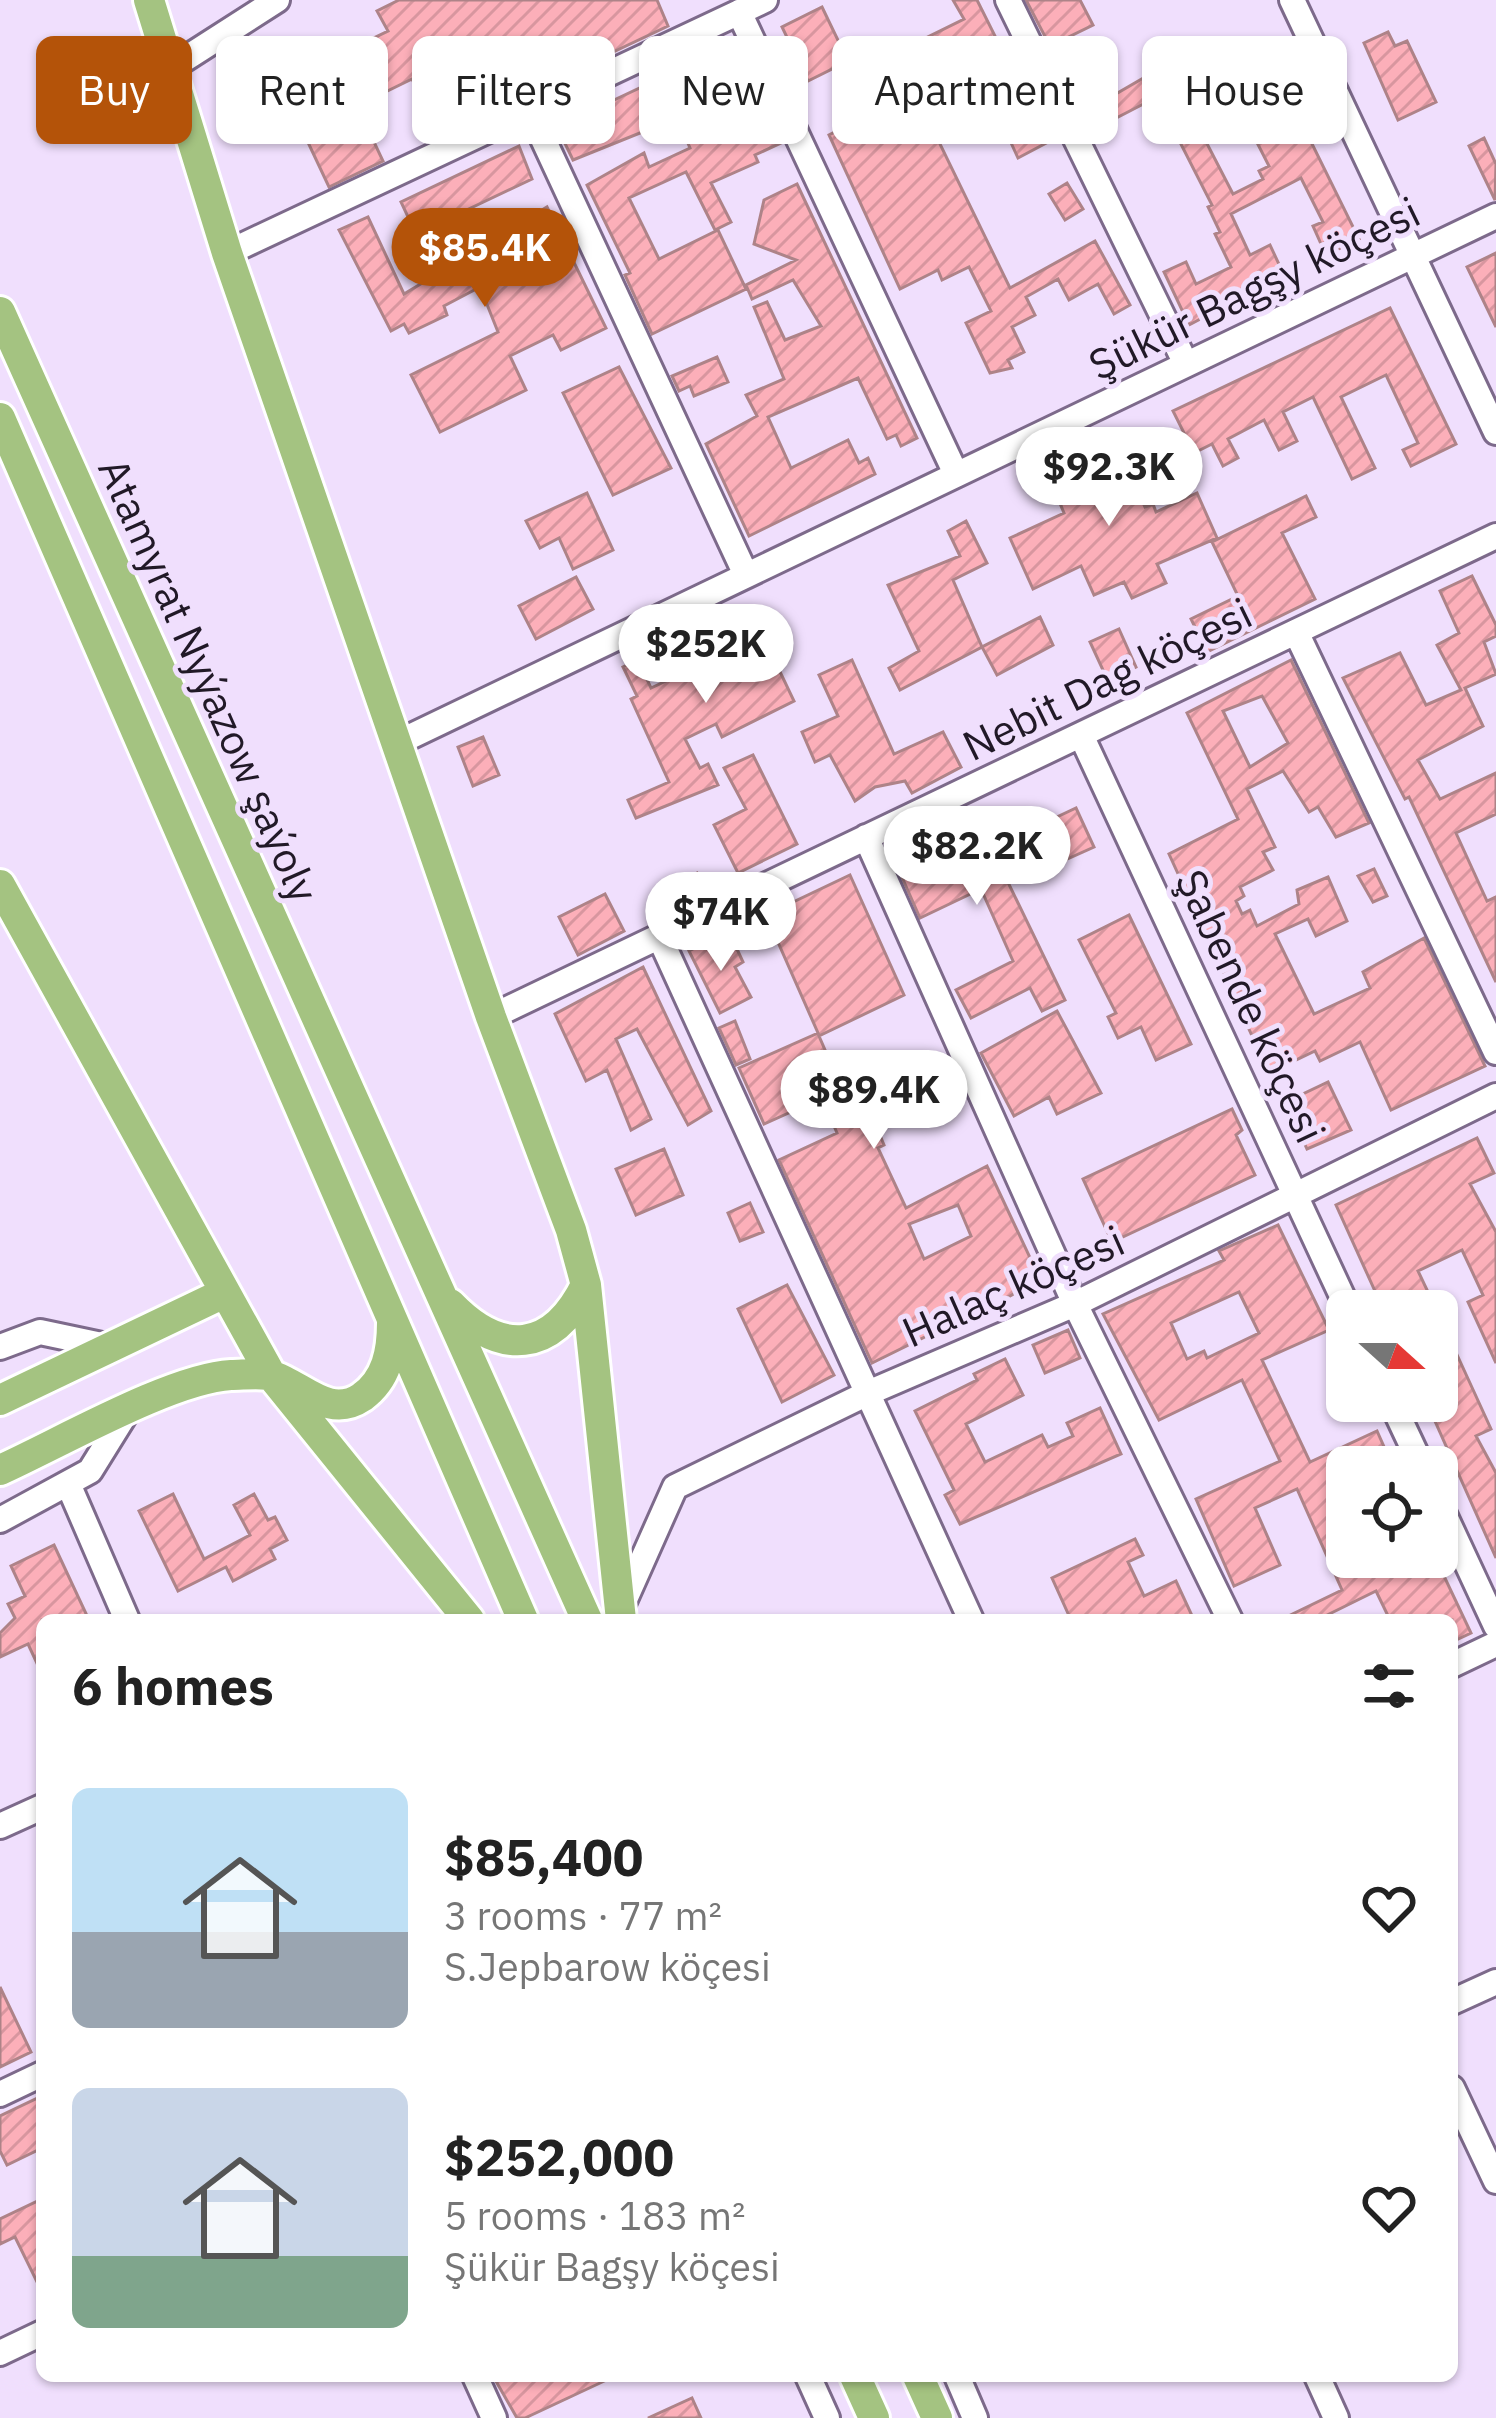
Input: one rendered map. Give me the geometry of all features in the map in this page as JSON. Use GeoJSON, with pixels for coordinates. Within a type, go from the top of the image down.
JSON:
{"type":"FeatureCollection","features":[{"type":"Feature","properties":{"kind":"main road"},"geometry":{"type":"LineString","coordinates":[[149,0],[163,36]]}},
{"type":"Feature","properties":{"kind":"main road"},"geometry":{"type":"LineString","coordinates":[[192,130],[227,253],[491,1017],[572,1230],[586,1285],[623,1614]]}},
{"type":"Feature","properties":{"kind":"main road","name":"Atamyrat Nyýazow şaýoly"},"geometry":{"type":"LineString","coordinates":[[0,312],[341,1082],[584,1614]]}},
{"type":"Feature","properties":{"kind":"main road","name":"Atamyrat Nyýazow şaýoly"},"geometry":{"type":"LineString","coordinates":[[0,418],[521,1614]]}},
{"type":"Feature","properties":{"kind":"main road"},"geometry":{"type":"LineString","coordinates":[[0,885],[222,1294],[271,1375],[464,1614]]}},
{"type":"Feature","properties":{"kind":"main road"},"geometry":{"type":"LineString","coordinates":[[435,1289],[474,1329],[507,1341],[528,1340],[554,1328],[586,1285]]}},
{"type":"Feature","properties":{"kind":"main road"},"geometry":{"type":"LineString","coordinates":[[0,1400],[222,1294]]}},
{"type":"Feature","properties":{"kind":"main road"},"geometry":{"type":"LineString","coordinates":[[0,1471],[126,1413],[224,1375],[271,1375],[335,1405],[360,1399],[381,1376],[392,1352],[392,1314]]}},
{"type":"Feature","properties":{"kind":"main road"},"geometry":{"type":"LineString","coordinates":[[858,2382],[874,2418]]}},
{"type":"Feature","properties":{"kind":"main road"},"geometry":{"type":"LineString","coordinates":[[921,2382],[937,2418]]}},
{"type":"Feature","properties":{"kind":"street"},"geometry":{"type":"LineString","coordinates":[[192,54],[277,0]]}},
{"type":"Feature","properties":{"kind":"street"},"geometry":{"type":"LineString","coordinates":[[615,71],[765,0]]}},
{"type":"Feature","properties":{"kind":"street"},"geometry":{"type":"LineString","coordinates":[[1008,0],[1186,364]]}},
{"type":"Feature","properties":{"kind":"street"},"geometry":{"type":"LineString","coordinates":[[1292,0],[1496,432]]}},
{"type":"Feature","properties":{"kind":"street"},"geometry":{"type":"LineString","coordinates":[[739,13],[956,474]]}},
{"type":"Feature","properties":{"kind":"street"},"geometry":{"type":"LineString","coordinates":[[227,253],[460,144]]}},
{"type":"Feature","properties":{"kind":"street"},"geometry":{"type":"LineString","coordinates":[[545,144],[746,575]]}},
{"type":"Feature","properties":{"kind":"street","name":"Şükür Bagşy köçesi"},"geometry":{"type":"LineString","coordinates":[[397,743],[1496,216]]}},
{"type":"Feature","properties":{"kind":"street","name":"Nebit Dag köçesi"},"geometry":{"type":"LineString","coordinates":[[491,1017],[1496,536]]}},
{"type":"Feature","properties":{"kind":"street"},"geometry":{"type":"LineString","coordinates":[[1296,632],[1496,1052]]}},
{"type":"Feature","properties":{"kind":"street","name":"Şabende köçesi"},"geometry":{"type":"LineString","coordinates":[[1081,734],[1339,1290]]}},
{"type":"Feature","properties":{"kind":"street"},"geometry":{"type":"LineString","coordinates":[[866,837],[1075,1304],[1227,1614]]}},
{"type":"Feature","properties":{"kind":"street"},"geometry":{"type":"LineString","coordinates":[[659,936],[968,1614]]}},
{"type":"Feature","properties":{"kind":"street","name":"Halaç köçesi"},"geometry":{"type":"LineString","coordinates":[[623,1614],[675,1487],[868,1393],[1075,1304],[1496,1096]]}},
{"type":"Feature","properties":{"kind":"street"},"geometry":{"type":"LineString","coordinates":[[0,1347],[40,1332],[111,1347]]}},
{"type":"Feature","properties":{"kind":"street"},"geometry":{"type":"LineString","coordinates":[[0,1520],[90,1471],[126,1413]]}},
{"type":"Feature","properties":{"kind":"street"},"geometry":{"type":"LineString","coordinates":[[69,1486],[124,1614]]}},
{"type":"Feature","properties":{"kind":"street"},"geometry":{"type":"LineString","coordinates":[[1458,1544],[1496,1626]]}},
{"type":"Feature","properties":{"kind":"street"},"geometry":{"type":"LineString","coordinates":[[1458,1662],[1496,1644]]}},
{"type":"Feature","properties":{"kind":"street"},"geometry":{"type":"LineString","coordinates":[[0,1826],[36,1811]]}},
{"type":"Feature","properties":{"kind":"street"},"geometry":{"type":"LineString","coordinates":[[1458,1999],[1496,1982]]}},
{"type":"Feature","properties":{"kind":"street"},"geometry":{"type":"LineString","coordinates":[[0,2094],[36,2077]]}},
{"type":"Feature","properties":{"kind":"street"},"geometry":{"type":"LineString","coordinates":[[1458,2101],[1496,2181]]}},
{"type":"Feature","properties":{"kind":"street"},"geometry":{"type":"LineString","coordinates":[[0,2353],[36,2336]]}},
{"type":"Feature","properties":{"kind":"street"},"geometry":{"type":"LineString","coordinates":[[478,2382],[494,2418]]}},
{"type":"Feature","properties":{"kind":"street"},"geometry":{"type":"LineString","coordinates":[[811,2382],[827,2418]]}},
{"type":"Feature","properties":{"kind":"street"},"geometry":{"type":"LineString","coordinates":[[960,2382],[975,2418]]}},
{"type":"Feature","properties":{"kind":"street"},"geometry":{"type":"LineString","coordinates":[[1320,2382],[1336,2418]]}},
{"type":"Feature","properties":{"kind":"building"},"geometry":{"type":"Polygon","coordinates":[[[399,0],[657,0],[668,26],[615,51],[615,36],[412,36],[412,79],[388,91],[388,36],[378,36],[388,31],[377,11],[399,0]]]}},
{"type":"Feature","properties":{"kind":"building"},"geometry":{"type":"Polygon","coordinates":[[[953,0],[977,0],[995,36],[930,36],[964,19],[953,0]]]}},
{"type":"Feature","properties":{"kind":"building"},"geometry":{"type":"Polygon","coordinates":[[[1026,0],[1080,0],[1093,25],[1070,36],[1045,36],[1026,0]]]}},
{"type":"Feature","properties":{"kind":"building"},"geometry":{"type":"Polygon","coordinates":[[[822,7],[836,36],[832,36],[832,69],[808,81],[808,36],[786,36],[782,27],[822,7]]]}},
{"type":"Feature","properties":{"kind":"building"},"geometry":{"type":"Polygon","coordinates":[[[1388,32],[1395,46],[1407,41],[1436,102],[1398,120],[1364,43],[1388,32]]]}},
{"type":"Feature","properties":{"kind":"building"},"geometry":{"type":"Polygon","coordinates":[[[1142,79],[1142,105],[1118,117],[1118,93],[1142,79]]]}},
{"type":"Feature","properties":{"kind":"building"},"geometry":{"type":"Polygon","coordinates":[[[639,88],[639,133],[615,143],[615,100],[639,88]]]}},
{"type":"Feature","properties":{"kind":"building"},"geometry":{"type":"Polygon","coordinates":[[[1484,138],[1496,164],[1495,200],[1469,146],[1484,138]]]}},
{"type":"Feature","properties":{"kind":"building"},"geometry":{"type":"Polygon","coordinates":[[[309,144],[375,144],[383,161],[329,187],[309,144]]]}},
{"type":"Feature","properties":{"kind":"building"},"geometry":{"type":"Polygon","coordinates":[[[565,144],[613,144],[573,160],[565,144]]]}},
{"type":"Feature","properties":{"kind":"building"},"geometry":{"type":"Polygon","coordinates":[[[688,144],[779,144],[755,155],[758,162],[711,183],[731,222],[715,230],[686,172],[629,198],[659,259],[718,230],[746,289],[652,334],[625,275],[630,273],[587,185],[644,153],[649,167],[690,148],[688,144]]]}},
{"type":"Feature","properties":{"kind":"building"},"geometry":{"type":"Polygon","coordinates":[[[833,144],[940,144],[1010,288],[1095,241],[1130,305],[1114,314],[1098,284],[1069,300],[1058,279],[1026,297],[1035,315],[1012,327],[1024,352],[1008,360],[1012,368],[990,373],[966,323],[991,311],[969,267],[942,280],[938,270],[900,289],[833,144]]]}},
{"type":"Feature","properties":{"kind":"building"},"geometry":{"type":"Polygon","coordinates":[[[1012,144],[1044,144],[1018,158],[1012,144]]]}},
{"type":"Feature","properties":{"kind":"building"},"geometry":{"type":"Polygon","coordinates":[[[1181,144],[1207,144],[1233,194],[1263,179],[1259,171],[1269,166],[1258,144],[1312,144],[1359,239],[1326,255],[1313,226],[1323,222],[1301,178],[1231,214],[1250,255],[1270,245],[1284,275],[1189,325],[1164,272],[1186,262],[1196,284],[1231,267],[1215,234],[1220,232],[1208,207],[1212,205],[1181,144]]]}},
{"type":"Feature","properties":{"kind":"building"},"geometry":{"type":"Polygon","coordinates":[[[519,146],[532,179],[416,234],[401,202],[519,146]]]}},
{"type":"Feature","properties":{"kind":"building"},"geometry":{"type":"Polygon","coordinates":[[[1067,183],[1083,209],[1065,220],[1049,194],[1067,183]]]}},
{"type":"Feature","properties":{"kind":"building"},"geometry":{"type":"Polygon","coordinates":[[[797,184],[917,438],[901,446],[896,435],[887,439],[858,378],[768,417],[791,468],[848,440],[859,463],[868,458],[875,474],[749,536],[706,444],[757,416],[746,395],[784,379],[754,307],[767,302],[785,340],[821,326],[793,280],[752,299],[746,285],[796,260],[754,244],[764,200],[797,184]]]}},
{"type":"Feature","properties":{"kind":"building"},"geometry":{"type":"Polygon","coordinates":[[[547,207],[606,328],[561,350],[553,335],[510,356],[526,390],[440,432],[411,375],[498,332],[480,287],[444,306],[447,315],[409,333],[404,324],[391,331],[339,230],[368,217],[404,294],[547,207]]]}},
{"type":"Feature","properties":{"kind":"building"},"geometry":{"type":"Polygon","coordinates":[[[1496,253],[1496,327],[1467,267],[1496,253]]]}},
{"type":"Feature","properties":{"kind":"building"},"geometry":{"type":"Polygon","coordinates":[[[1390,308],[1456,444],[1411,466],[1403,450],[1418,443],[1386,375],[1341,397],[1375,468],[1352,479],[1313,397],[1283,412],[1297,441],[1279,450],[1264,420],[1228,439],[1238,458],[1223,466],[1212,444],[1194,453],[1173,411],[1390,308]]]}},
{"type":"Feature","properties":{"kind":"building"},"geometry":{"type":"Polygon","coordinates":[[[717,357],[728,382],[694,396],[690,386],[679,391],[672,376],[717,357]]]}},
{"type":"Feature","properties":{"kind":"building"},"geometry":{"type":"Polygon","coordinates":[[[619,367],[671,468],[613,495],[563,393],[619,367]]]}},
{"type":"Feature","properties":{"kind":"building"},"geometry":{"type":"Polygon","coordinates":[[[1117,443],[1145,507],[1153,504],[1156,512],[1197,493],[1217,538],[1157,564],[1166,583],[1132,598],[1124,582],[1094,595],[1081,566],[1033,589],[1010,538],[1064,513],[1048,475],[1117,443]]]}},
{"type":"Feature","properties":{"kind":"building"},"geometry":{"type":"Polygon","coordinates":[[[587,493],[613,550],[573,569],[559,538],[540,548],[526,521],[587,493]]]}},
{"type":"Feature","properties":{"kind":"building"},"geometry":{"type":"Polygon","coordinates":[[[1306,496],[1316,517],[1282,533],[1315,599],[1207,652],[1191,619],[1238,596],[1212,542],[1306,496]]]}},
{"type":"Feature","properties":{"kind":"building"},"geometry":{"type":"Polygon","coordinates":[[[966,521],[987,563],[953,580],[982,647],[900,690],[889,668],[919,651],[888,585],[960,556],[948,531],[966,521]]]}},
{"type":"Feature","properties":{"kind":"building"},"geometry":{"type":"Polygon","coordinates":[[[1472,576],[1496,625],[1496,636],[1484,642],[1496,674],[1465,688],[1483,726],[1418,760],[1440,799],[1496,773],[1496,814],[1456,833],[1487,901],[1496,897],[1496,982],[1409,797],[1405,799],[1343,678],[1400,653],[1426,705],[1461,690],[1437,645],[1459,633],[1440,591],[1472,576]]]}},
{"type":"Feature","properties":{"kind":"building"},"geometry":{"type":"Polygon","coordinates":[[[576,577],[593,609],[536,639],[519,606],[576,577]]]}},
{"type":"Feature","properties":{"kind":"building"},"geometry":{"type":"Polygon","coordinates":[[[751,611],[794,701],[722,737],[716,724],[685,739],[700,768],[708,764],[718,785],[636,818],[628,800],[669,782],[631,699],[637,696],[623,667],[638,660],[651,688],[708,661],[697,638],[751,611]]]}},
{"type":"Feature","properties":{"kind":"building"},"geometry":{"type":"Polygon","coordinates":[[[1040,617],[1053,645],[997,675],[982,647],[1040,617]]]}},
{"type":"Feature","properties":{"kind":"building"},"geometry":{"type":"Polygon","coordinates":[[[1119,629],[1136,667],[1108,681],[1090,642],[1119,629]]]}},
{"type":"Feature","properties":{"kind":"building"},"geometry":{"type":"Polygon","coordinates":[[[852,660],[894,754],[943,732],[961,767],[912,793],[905,781],[875,787],[855,801],[830,755],[815,762],[802,732],[838,716],[819,675],[852,660]]]}},
{"type":"Feature","properties":{"kind":"building"},"geometry":{"type":"Polygon","coordinates":[[[1291,660],[1369,823],[1336,837],[1318,807],[1309,812],[1283,771],[1247,789],[1275,847],[1263,852],[1273,870],[1240,887],[1244,896],[1236,901],[1242,914],[1250,910],[1257,926],[1299,904],[1297,890],[1328,877],[1347,921],[1316,936],[1308,919],[1275,934],[1314,1014],[1370,988],[1363,972],[1424,938],[1485,1066],[1391,1110],[1360,1042],[1320,1061],[1315,1051],[1269,1073],[1169,854],[1238,819],[1187,713],[1291,660]],[[1262,696],[1223,711],[1250,767],[1288,743],[1262,696]]]}},
{"type":"Feature","properties":{"kind":"building"},"geometry":{"type":"Polygon","coordinates":[[[483,737],[499,775],[473,786],[458,747],[483,737]]]}},
{"type":"Feature","properties":{"kind":"building"},"geometry":{"type":"Polygon","coordinates":[[[753,755],[797,844],[738,873],[714,825],[746,809],[724,768],[753,755]]]}},
{"type":"Feature","properties":{"kind":"building"},"geometry":{"type":"Polygon","coordinates":[[[1076,808],[1094,847],[1056,864],[1038,826],[1076,808]]]}},
{"type":"Feature","properties":{"kind":"building"},"geometry":{"type":"Polygon","coordinates":[[[973,810],[1065,1000],[1042,1011],[1030,988],[971,1018],[956,990],[1013,961],[981,889],[920,918],[890,850],[973,810]]]}},
{"type":"Feature","properties":{"kind":"building"},"geometry":{"type":"Polygon","coordinates":[[[1374,869],[1387,896],[1373,902],[1358,876],[1374,869]]]}},
{"type":"Feature","properties":{"kind":"building"},"geometry":{"type":"Polygon","coordinates":[[[697,873],[705,890],[666,909],[658,893],[697,873]]]}},
{"type":"Feature","properties":{"kind":"building"},"geometry":{"type":"Polygon","coordinates":[[[850,875],[904,995],[819,1036],[842,1089],[856,1117],[870,1111],[884,1145],[878,1148],[906,1208],[987,1166],[1040,1279],[1003,1300],[997,1288],[949,1314],[953,1323],[872,1363],[779,1160],[837,1133],[822,1098],[764,1124],[739,1068],[818,1033],[766,915],[850,875]],[[958,1205],[909,1224],[924,1259],[971,1236],[958,1205]]]}},
{"type":"Feature","properties":{"kind":"building"},"geometry":{"type":"Polygon","coordinates":[[[605,894],[624,931],[578,955],[559,917],[605,894]]]}},
{"type":"Feature","properties":{"kind":"building"},"geometry":{"type":"Polygon","coordinates":[[[1129,915],[1191,1044],[1156,1060],[1141,1027],[1118,1038],[1108,1017],[1116,1013],[1079,940],[1129,915]]]}},
{"type":"Feature","properties":{"kind":"building"},"geometry":{"type":"Polygon","coordinates":[[[718,936],[726,953],[736,947],[743,962],[735,967],[751,997],[720,1013],[689,951],[718,936]]]}},
{"type":"Feature","properties":{"kind":"building"},"geometry":{"type":"Polygon","coordinates":[[[643,967],[711,1111],[688,1125],[637,1029],[616,1039],[651,1119],[631,1130],[607,1070],[586,1081],[555,1014],[643,967]]]}},
{"type":"Feature","properties":{"kind":"building"},"geometry":{"type":"Polygon","coordinates":[[[1057,1011],[1101,1093],[1057,1114],[1049,1097],[1014,1116],[981,1053],[1057,1011]]]}},
{"type":"Feature","properties":{"kind":"building"},"geometry":{"type":"Polygon","coordinates":[[[735,1021],[750,1059],[736,1065],[719,1028],[735,1021]]]}},
{"type":"Feature","properties":{"kind":"building"},"geometry":{"type":"Polygon","coordinates":[[[941,1063],[953,1093],[936,1100],[924,1071],[941,1063]]]}},
{"type":"Feature","properties":{"kind":"building"},"geometry":{"type":"Polygon","coordinates":[[[1328,1082],[1351,1130],[1307,1149],[1286,1102],[1328,1082]]]}},
{"type":"Feature","properties":{"kind":"building"},"geometry":{"type":"Polygon","coordinates":[[[1232,1109],[1242,1130],[1236,1135],[1255,1175],[1112,1242],[1083,1179],[1232,1109]]]}},
{"type":"Feature","properties":{"kind":"building"},"geometry":{"type":"Polygon","coordinates":[[[1477,1138],[1494,1173],[1470,1184],[1496,1232],[1496,1363],[1468,1302],[1483,1295],[1462,1250],[1418,1271],[1427,1290],[1374,1290],[1336,1205],[1477,1138]]]}},
{"type":"Feature","properties":{"kind":"building"},"geometry":{"type":"Polygon","coordinates":[[[664,1149],[683,1195],[636,1215],[616,1169],[664,1149]]]}},
{"type":"Feature","properties":{"kind":"building"},"geometry":{"type":"Polygon","coordinates":[[[750,1203],[763,1232],[740,1241],[728,1213],[750,1203]]]}},
{"type":"Feature","properties":{"kind":"building"},"geometry":{"type":"Polygon","coordinates":[[[1278,1225],[1326,1331],[1262,1360],[1310,1462],[1326,1455],[1326,1554],[1297,1489],[1255,1508],[1280,1565],[1234,1586],[1196,1499],[1280,1461],[1242,1380],[1159,1420],[1103,1314],[1224,1260],[1219,1251],[1278,1225]],[[1239,1292],[1171,1323],[1187,1359],[1204,1351],[1207,1358],[1259,1333],[1239,1292]]]}},
{"type":"Feature","properties":{"kind":"building"},"geometry":{"type":"Polygon","coordinates":[[[787,1285],[834,1375],[782,1402],[738,1309],[787,1285]]]}},
{"type":"Feature","properties":{"kind":"building"},"geometry":{"type":"Polygon","coordinates":[[[1068,1330],[1080,1358],[1045,1373],[1033,1345],[1068,1330]]]}},
{"type":"Feature","properties":{"kind":"building"},"geometry":{"type":"Polygon","coordinates":[[[1458,1357],[1491,1429],[1476,1436],[1496,1473],[1496,1558],[1458,1473],[1458,1446],[1446,1446],[1435,1422],[1458,1422],[1458,1357]]]}},
{"type":"Feature","properties":{"kind":"building"},"geometry":{"type":"Polygon","coordinates":[[[1005,1359],[1023,1395],[966,1424],[985,1462],[1042,1435],[1048,1447],[1073,1436],[1067,1423],[1100,1408],[1121,1454],[960,1524],[945,1495],[954,1490],[915,1411],[977,1380],[974,1374],[1005,1359]]]}},
{"type":"Feature","properties":{"kind":"building"},"geometry":{"type":"Polygon","coordinates":[[[1377,1431],[1384,1446],[1345,1446],[1377,1431]]]}},
{"type":"Feature","properties":{"kind":"building"},"geometry":{"type":"Polygon","coordinates":[[[173,1494],[204,1559],[250,1535],[234,1505],[254,1494],[268,1520],[275,1517],[287,1540],[270,1549],[275,1559],[233,1581],[226,1567],[178,1591],[139,1511],[173,1494]]]}},
{"type":"Feature","properties":{"kind":"building"},"geometry":{"type":"Polygon","coordinates":[[[1135,1539],[1143,1555],[1128,1562],[1144,1596],[1176,1581],[1191,1614],[1068,1614],[1052,1578],[1135,1539]]]}},
{"type":"Feature","properties":{"kind":"building"},"geometry":{"type":"Polygon","coordinates":[[[54,1545],[86,1614],[36,1614],[36,1661],[28,1644],[0,1657],[0,1633],[15,1618],[8,1604],[25,1596],[11,1566],[54,1545]]]}},
{"type":"Feature","properties":{"kind":"building"},"geometry":{"type":"Polygon","coordinates":[[[1337,1578],[1445,1578],[1471,1633],[1458,1639],[1458,1614],[1387,1614],[1376,1591],[1329,1614],[1292,1614],[1342,1590],[1337,1578]]]}},
{"type":"Feature","properties":{"kind":"building"},"geometry":{"type":"Polygon","coordinates":[[[0,1987],[31,2052],[0,2067],[0,1987]]]}},
{"type":"Feature","properties":{"kind":"building"},"geometry":{"type":"Polygon","coordinates":[[[36,2099],[36,2151],[7,2165],[0,2151],[0,2116],[36,2099]]]}},
{"type":"Feature","properties":{"kind":"building"},"geometry":{"type":"Polygon","coordinates":[[[36,2202],[36,2280],[15,2237],[0,2244],[0,2219],[36,2202]]]}},
{"type":"Feature","properties":{"kind":"building"},"geometry":{"type":"Polygon","coordinates":[[[496,2382],[602,2382],[525,2418],[517,2418],[496,2382]]]}},
{"type":"Feature","properties":{"kind":"building"},"geometry":{"type":"Polygon","coordinates":[[[692,2398],[701,2418],[648,2418],[692,2398]]]}}]}
